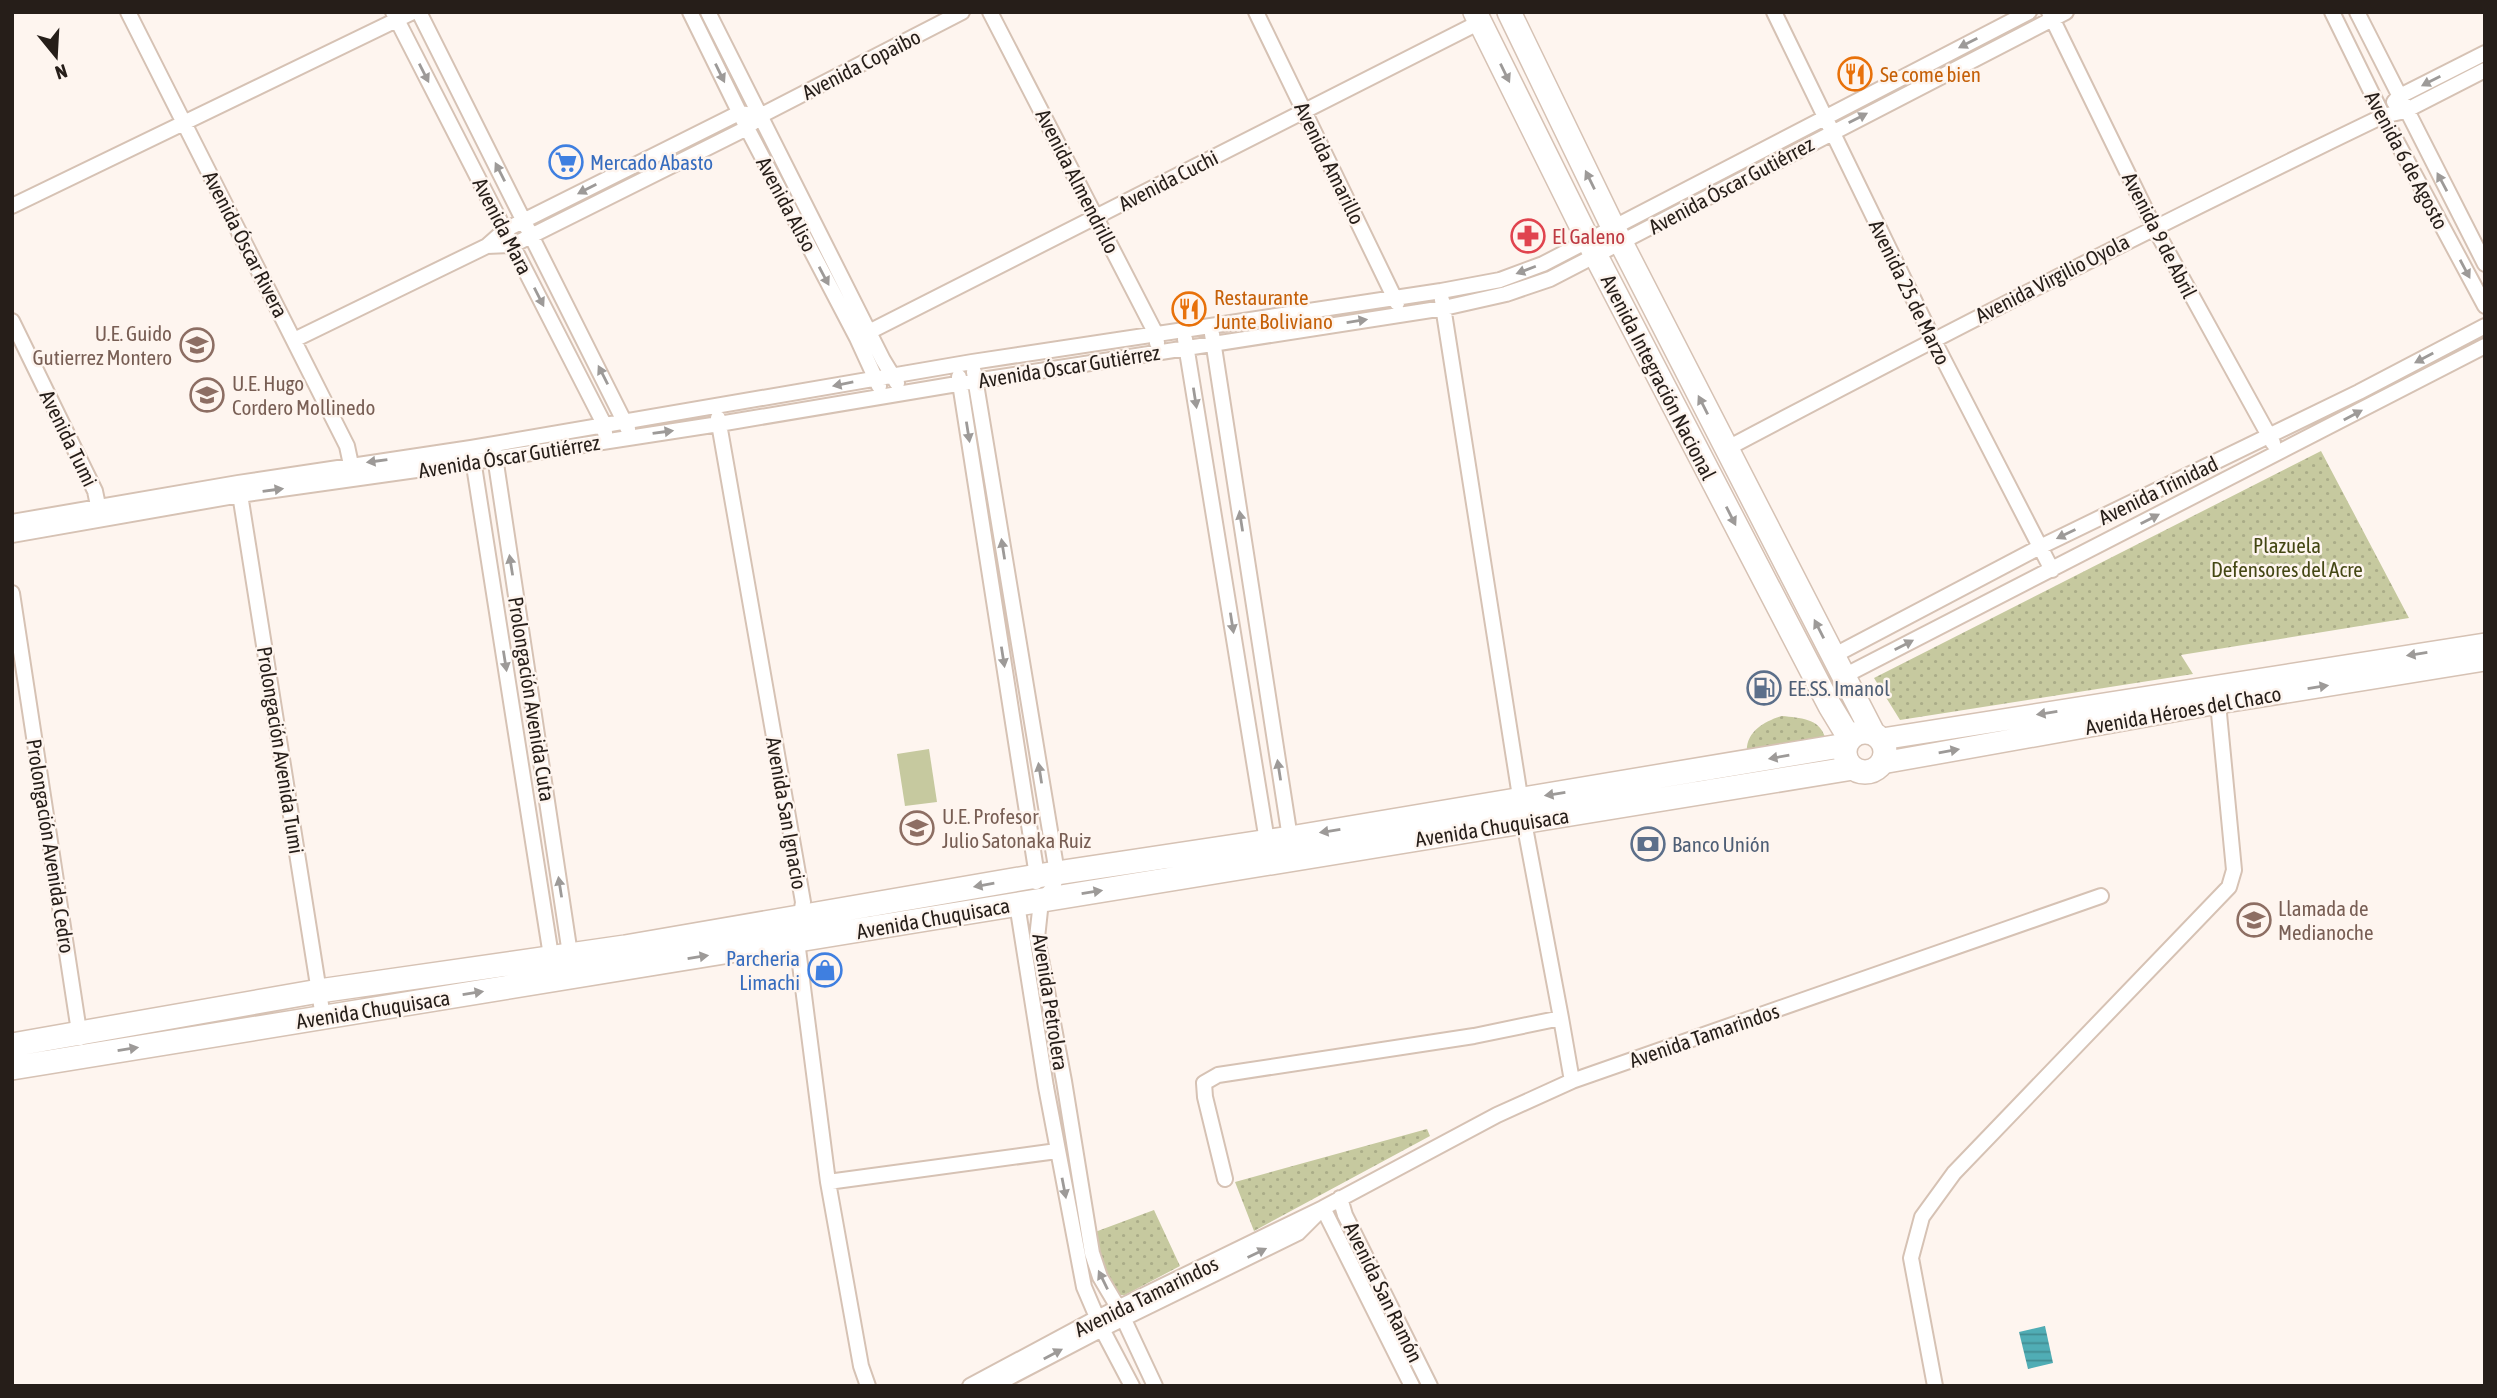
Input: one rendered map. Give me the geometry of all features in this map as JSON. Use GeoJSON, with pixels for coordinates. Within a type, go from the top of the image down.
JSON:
{"type":"FeatureCollection","features":[{"type":"Feature","properties":{"kind":"main road","name":"Avenida Integración Nacional"},"geometry":{"type":"LineString","coordinates":[[1509,12],[1617,235],[1838,666],[1877,736]]}},
{"type":"Feature","properties":{"kind":"main road","name":"Avenida Integración Nacional"},"geometry":{"type":"LineString","coordinates":[[1477,17],[1592,248],[1848,742]]}},
{"type":"Feature","properties":{"kind":"main road","name":"Avenida Héroes del Chaco"},"geometry":{"type":"LineString","coordinates":[[1877,736],[2485,644]]}},
{"type":"Feature","properties":{"kind":"main road","name":"Avenida Héroes del Chaco"},"geometry":{"type":"LineString","coordinates":[[1882,763],[2218,703],[2485,660]]}},
{"type":"Feature","properties":{"kind":"main road"},"geometry":{"type":"LineString","coordinates":[[1860,732],[1877,736],[1886,751],[1882,763],[1878,768],[1865,772],[1853,768],[1846,758],[1848,742],[1860,732]]}},
{"type":"Feature","properties":{"kind":"main road","name":"Avenida Chuquisaca"},"geometry":{"type":"LineString","coordinates":[[12,1045],[319,991],[561,955],[626,958],[797,941],[1041,901],[1522,811],[1848,742]]}},
{"type":"Feature","properties":{"kind":"main road","name":"Avenida Chuquisaca"},"geometry":{"type":"LineString","coordinates":[[12,1068],[323,1017],[626,958],[800,917],[1047,875],[1279,840],[1853,768]]}},
{"type":"Feature","properties":{"kind":"street","name":"Avenida Óscar Rivera"},"geometry":{"type":"LineString","coordinates":[[128,12],[347,446],[353,472]]}},
{"type":"Feature","properties":{"kind":"street"},"geometry":{"type":"LineString","coordinates":[[12,206],[395,16],[413,12]]}},
{"type":"Feature","properties":{"kind":"street","name":"Avenida Mara"},"geometry":{"type":"LineString","coordinates":[[419,12],[625,421],[630,437]]}},
{"type":"Feature","properties":{"kind":"street","name":"Avenida Copaibo"},"geometry":{"type":"LineString","coordinates":[[487,246],[513,245],[747,128],[760,116],[962,12]]}},
{"type":"Feature","properties":{"kind":"street","name":"Avenida Almendrillo"},"geometry":{"type":"LineString","coordinates":[[990,12],[1156,334],[1158,352]]}},
{"type":"Feature","properties":{"kind":"street","name":"Avenida Amarillo"},"geometry":{"type":"LineString","coordinates":[[1256,12],[1402,314]]}},
{"type":"Feature","properties":{"kind":"street","name":"Avenida 25 de Marzo"},"geometry":{"type":"LineString","coordinates":[[1774,12],[1933,339],[2052,570]]}},
{"type":"Feature","properties":{"kind":"street","name":"Avenida Óscar Gutiérrez"},"geometry":{"type":"LineString","coordinates":[[1617,235],[1824,118],[2029,12]]}},
{"type":"Feature","properties":{"kind":"street","name":"Avenida Óscar Gutiérrez"},"geometry":{"type":"LineString","coordinates":[[12,535],[100,514],[239,489],[494,452],[606,441],[719,424],[967,382],[1444,308],[1506,294],[1550,279],[1592,248],[1617,235],[1831,132],[2051,16],[2066,12]]}},
{"type":"Feature","properties":{"kind":"street","name":"Avenida 6 de Agosto"},"geometry":{"type":"LineString","coordinates":[[2332,12],[2383,116],[2485,306]]}},
{"type":"Feature","properties":{"kind":"street","name":"Avenida 6 de Agosto"},"geometry":{"type":"LineString","coordinates":[[2357,12],[2485,264]]}},
{"type":"Feature","properties":{"kind":"street"},"geometry":{"type":"LineString","coordinates":[[692,17],[710,13]]}},
{"type":"Feature","properties":{"kind":"street","name":"Avenida Aliso"},"geometry":{"type":"LineString","coordinates":[[710,13],[863,335],[875,378],[884,396]]}},
{"type":"Feature","properties":{"kind":"street","name":"Avenida Mara"},"geometry":{"type":"LineString","coordinates":[[395,16],[604,424],[606,441]]}},
{"type":"Feature","properties":{"kind":"street","name":"Avenida 9 de Abril"},"geometry":{"type":"LineString","coordinates":[[2051,16],[2154,226],[2279,453]]}},
{"type":"Feature","properties":{"kind":"street","name":"Avenida Aliso"},"geometry":{"type":"LineString","coordinates":[[692,17],[747,128],[863,335],[903,393]]}},
{"type":"Feature","properties":{"kind":"street","name":"Avenida Cuchi"},"geometry":{"type":"LineString","coordinates":[[863,335],[1305,111],[1477,17]]}},
{"type":"Feature","properties":{"kind":"street","name":"Avenida Virgilio Oyola"},"geometry":{"type":"LineString","coordinates":[[1726,449],[2154,226],[2383,116],[2485,53]]}},
{"type":"Feature","properties":{"kind":"street","name":"Avenida Virgilio Oyola"},"geometry":{"type":"LineString","coordinates":[[2402,104],[2485,70]]}},
{"type":"Feature","properties":{"kind":"street"},"geometry":{"type":"LineString","coordinates":[[739,113],[760,116]]}},
{"type":"Feature","properties":{"kind":"street","name":"Avenida Copaibo"},"geometry":{"type":"LineString","coordinates":[[294,340],[487,246],[505,230],[739,113]]}},
{"type":"Feature","properties":{"kind":"street","name":"Avenida Óscar Gutiérrez"},"geometry":{"type":"LineString","coordinates":[[494,452],[604,424],[892,375],[1441,291],[1500,280],[1592,248]]}},
{"type":"Feature","properties":{"kind":"street"},"geometry":{"type":"LineString","coordinates":[[1441,291],[1522,811],[1572,1081]]}},
{"type":"Feature","properties":{"kind":"street","name":"Avenida Tumi"},"geometry":{"type":"LineString","coordinates":[[12,321],[95,491],[100,514]]}},
{"type":"Feature","properties":{"kind":"street","name":"Avenida Trinidad"},"geometry":{"type":"LineString","coordinates":[[1838,666],[2040,547],[2269,436],[2485,326]]}},
{"type":"Feature","properties":{"kind":"street"},"geometry":{"type":"LineString","coordinates":[[1210,327],[1279,840]]}},
{"type":"Feature","properties":{"kind":"street"},"geometry":{"type":"LineString","coordinates":[[1184,331],[1279,840]]}},
{"type":"Feature","properties":{"kind":"street","name":"Avenida Trinidad"},"geometry":{"type":"LineString","coordinates":[[1838,666],[2052,570],[2485,346]]}},
{"type":"Feature","properties":{"kind":"street"},"geometry":{"type":"LineString","coordinates":[[965,363],[1047,875],[1017,904]]}},
{"type":"Feature","properties":{"kind":"street","name":"Avenida San Ignacio"},"geometry":{"type":"LineString","coordinates":[[716,406],[803,902],[797,941],[828,1182],[861,1366],[868,1386]]}},
{"type":"Feature","properties":{"kind":"street","name":"Prolongación Avenida Cuta"},"geometry":{"type":"LineString","coordinates":[[494,452],[561,955]]}},
{"type":"Feature","properties":{"kind":"street","name":"Prolongación Avenida Cuta"},"geometry":{"type":"LineString","coordinates":[[472,455],[561,955]]}},
{"type":"Feature","properties":{"kind":"street","name":"Prolongación Avenida Tumi"},"geometry":{"type":"LineString","coordinates":[[239,489],[323,1017]]}},
{"type":"Feature","properties":{"kind":"street","name":"Avenida Óscar Gutiérrez"},"geometry":{"type":"LineString","coordinates":[[12,522],[100,514]]}},
{"type":"Feature","properties":{"kind":"street","name":"Prolongación Avenida Cedro"},"geometry":{"type":"LineString","coordinates":[[12,593],[83,1057]]}},
{"type":"Feature","properties":{"kind":"street"},"geometry":{"type":"LineString","coordinates":[[1935,1386],[1911,1258],[1922,1217],[1954,1173],[2229,887],[2234,870],[2218,703]]}},
{"type":"Feature","properties":{"kind":"street","name":"Avenida Petrolera"},"geometry":{"type":"LineString","coordinates":[[1047,875],[1053,888],[1041,901],[1037,938],[1092,1253],[1100,1277],[1121,1314],[1154,1386]]}},
{"type":"Feature","properties":{"kind":"street","name":"Avenida Tamarindos"},"geometry":{"type":"LineString","coordinates":[[970,1386],[1298,1233],[1323,1208],[1340,1198],[1497,1115],[1572,1081],[2101,896]]}},
{"type":"Feature","properties":{"kind":"street","name":"Avenida Petrolera"},"geometry":{"type":"LineString","coordinates":[[1017,904],[1047,1096],[1084,1287],[1132,1386]]}},
{"type":"Feature","properties":{"kind":"street"},"geometry":{"type":"LineString","coordinates":[[1225,1179],[1204,1083],[1218,1075],[1474,1036],[1561,1018]]}},
{"type":"Feature","properties":{"kind":"street"},"geometry":{"type":"LineString","coordinates":[[1047,1096],[1066,1093]]}},
{"type":"Feature","properties":{"kind":"street"},"geometry":{"type":"LineString","coordinates":[[828,1182],[1057,1151]]}},
{"type":"Feature","properties":{"kind":"street","name":"Avenida San Ramón"},"geometry":{"type":"LineString","coordinates":[[1340,1198],[1345,1215],[1430,1386]]}},
{"type":"Feature","properties":{"kind":"street","name":"Avenida San Ramón"},"geometry":{"type":"LineString","coordinates":[[1323,1208],[1412,1386]]}},
{"type":"Feature","properties":{"kind":"street","name":"Avenida Tamarindos"},"geometry":{"type":"LineString","coordinates":[[993,1386],[1100,1324]]}},
{"type":"Feature","properties":{"kind":"green space","name":"Plazuela Defensores del Acre"},"geometry":{"type":"Polygon","coordinates":[[[2321,451],[2409,618],[2181,655],[2193,674],[1900,720],[1874,678],[2321,451]]]}},
{"type":"Feature","properties":{"kind":"green space"},"geometry":{"type":"Polygon","coordinates":[[[1782,716],[1814,723],[1825,737],[1747,753],[1749,739],[1757,728],[1782,716]]]}},
{"type":"Feature","properties":{"kind":"green space"},"geometry":{"type":"Polygon","coordinates":[[[929,749],[937,802],[905,806],[897,754],[929,749]]]}},
{"type":"Feature","properties":{"kind":"green space"},"geometry":{"type":"Polygon","coordinates":[[[1427,1129],[1430,1136],[1254,1231],[1235,1182],[1427,1129]]]}},
{"type":"Feature","properties":{"kind":"green space"},"geometry":{"type":"Polygon","coordinates":[[[1154,1210],[1180,1266],[1125,1295],[1120,1295],[1103,1266],[1095,1232],[1154,1210]]]}},
{"type":"Feature","properties":{"kind":"water"},"geometry":{"type":"Polygon","coordinates":[[[2045,1326],[2053,1363],[2028,1369],[2019,1332],[2045,1326]]]}},
{"type":"Feature","properties":{"kind":"place","name":"Se come bien"},"geometry":{"type":"Point","coordinates":[1855,74]}},
{"type":"Feature","properties":{"kind":"place","name":"Mercado Abasto"},"geometry":{"type":"Point","coordinates":[566,162]}},
{"type":"Feature","properties":{"kind":"place","name":"El Galeno"},"geometry":{"type":"Point","coordinates":[1528,236]}},
{"type":"Feature","properties":{"kind":"place","name":"Restaurante Junte Boliviano"},"geometry":{"type":"Point","coordinates":[1189,309]}},
{"type":"Feature","properties":{"kind":"place","name":"U.E. Guido Gutierrez Montero"},"geometry":{"type":"Point","coordinates":[197,345]}},
{"type":"Feature","properties":{"kind":"place","name":"U.E. Hugo Cordero Mollinedo"},"geometry":{"type":"Point","coordinates":[207,395]}},
{"type":"Feature","properties":{"kind":"place","name":"EE.SS. Imanol"},"geometry":{"type":"Point","coordinates":[1764,688]}},
{"type":"Feature","properties":{"kind":"place","name":"U.E. Profesor Julio Satonaka Ruiz"},"geometry":{"type":"Point","coordinates":[917,828]}},
{"type":"Feature","properties":{"kind":"place","name":"Banco Unión"},"geometry":{"type":"Point","coordinates":[1648,844]}},
{"type":"Feature","properties":{"kind":"place","name":"Llamada de Medianoche"},"geometry":{"type":"Point","coordinates":[2254,920]}},
{"type":"Feature","properties":{"kind":"place","name":"Parcheria Limachi"},"geometry":{"type":"Point","coordinates":[825,970]}}]}
